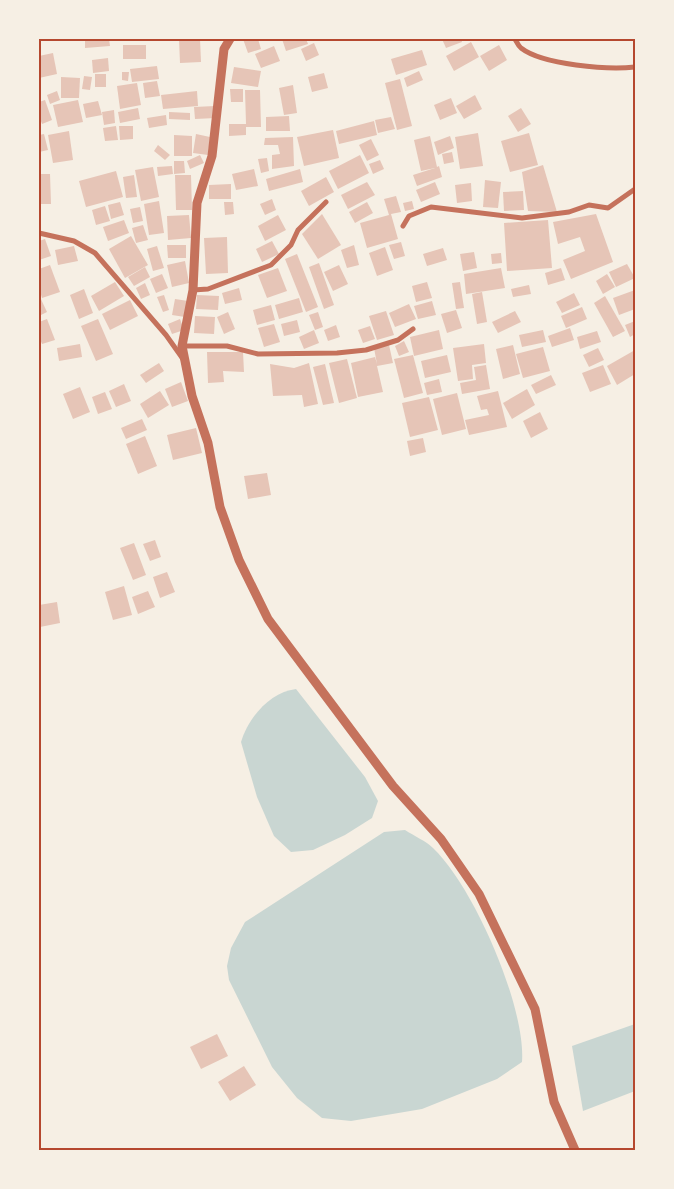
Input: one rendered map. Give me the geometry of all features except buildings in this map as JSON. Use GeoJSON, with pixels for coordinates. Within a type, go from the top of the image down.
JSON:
{"type":"FeatureCollection","features":[{"type":"Feature","properties":{"kind":"street"},"geometry":{"type":"LineString","coordinates":[[230,39],[224,49],[212,156],[197,203],[193,290],[182,346],[183,360],[208,443],[220,507],[239,560],[268,618],[393,786],[441,839],[480,894],[535,1009],[554,1102],[575,1150]]}},
{"type":"Feature","properties":{"kind":"street"},"geometry":{"type":"LineString","coordinates":[[515,39],[520,48],[544,59],[614,69],[635,67]]}},
{"type":"Feature","properties":{"kind":"street"},"geometry":{"type":"LineString","coordinates":[[403,226],[409,216],[431,207],[522,218],[569,212],[589,205],[608,208],[635,189]]}},
{"type":"Feature","properties":{"kind":"street"},"geometry":{"type":"LineString","coordinates":[[193,290],[208,290],[272,265],[292,245],[298,230],[326,202]]}},
{"type":"Feature","properties":{"kind":"street"},"geometry":{"type":"LineString","coordinates":[[39,233],[74,241],[95,253],[166,336],[183,360]]}},
{"type":"Feature","properties":{"kind":"street"},"geometry":{"type":"LineString","coordinates":[[182,346],[227,346],[258,354],[337,353],[366,350],[398,340],[413,329]]}},
{"type":"Feature","properties":{"kind":"shaded area"},"geometry":{"type":"Polygon","coordinates":[[[296,689],[365,777],[378,801],[372,818],[345,835],[313,850],[291,852],[274,836],[257,797],[241,742],[249,724],[261,708],[277,695],[296,689]]]}},
{"type":"Feature","properties":{"kind":"shaded area"},"geometry":{"type":"Polygon","coordinates":[[[405,830],[430,845],[449,866],[480,918],[506,980],[516,1011],[521,1039],[522,1062],[497,1079],[422,1109],[351,1121],[322,1118],[297,1098],[272,1067],[229,980],[227,966],[231,948],[245,922],[384,832],[405,830]]]}},
{"type":"Feature","properties":{"kind":"shaded area"},"geometry":{"type":"Polygon","coordinates":[[[635,1024],[635,1091],[583,1111],[572,1046],[635,1024]]]}}]}
